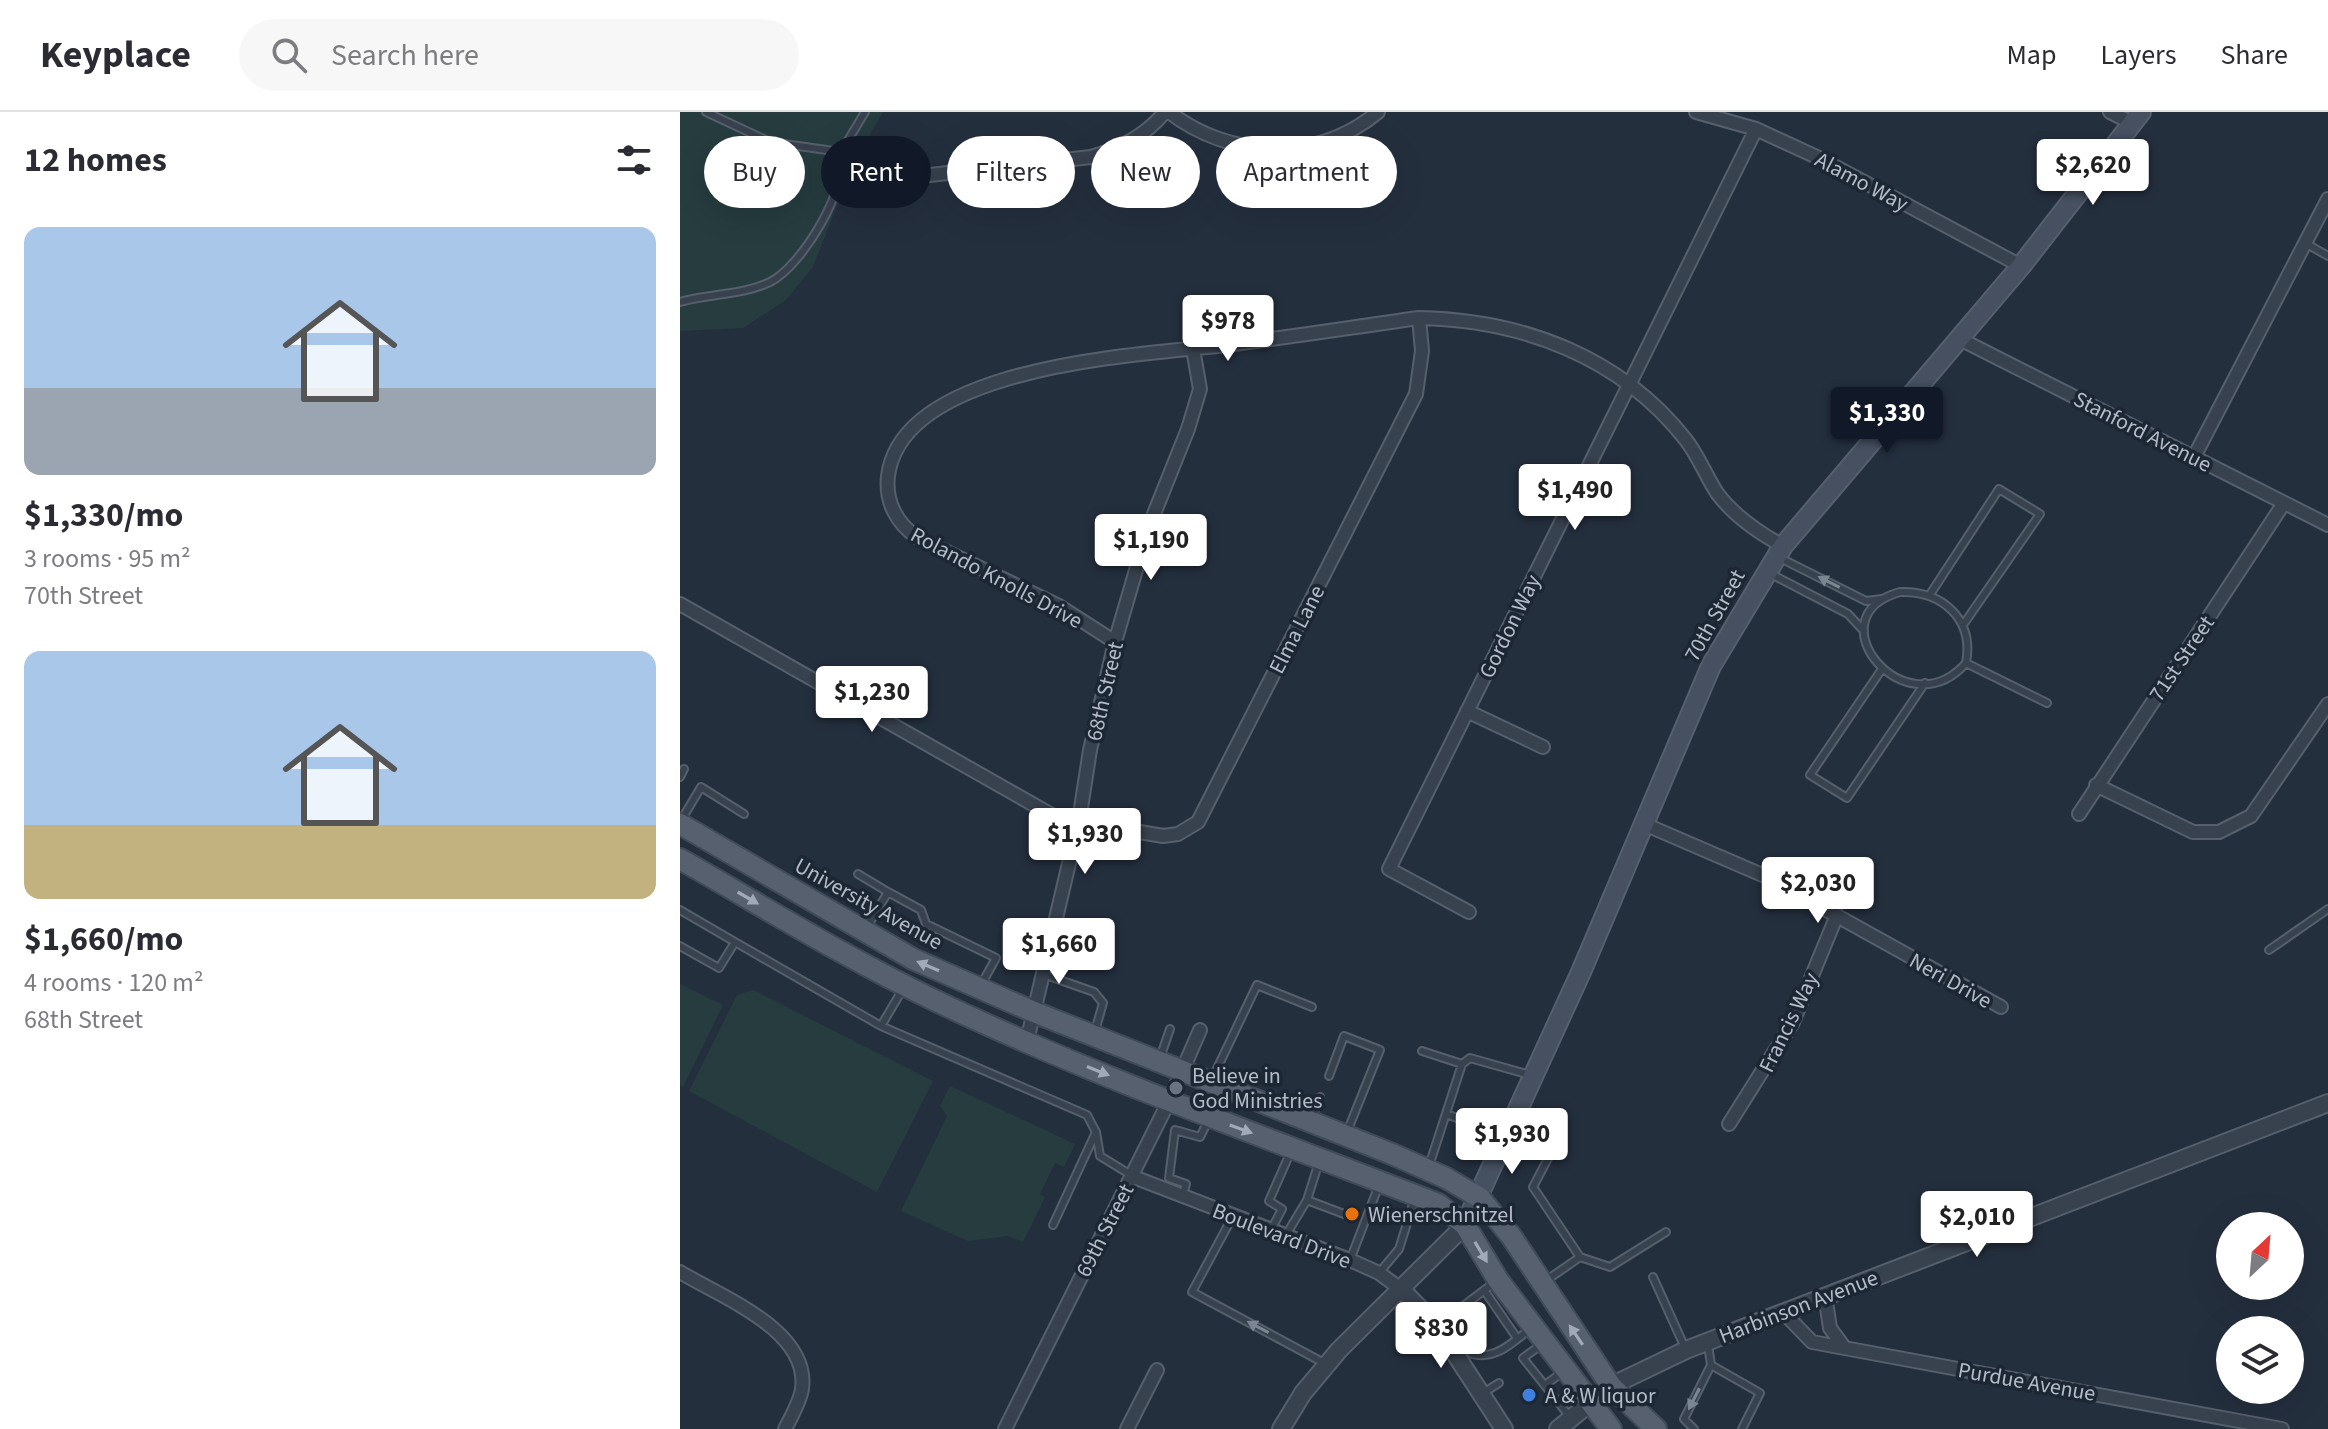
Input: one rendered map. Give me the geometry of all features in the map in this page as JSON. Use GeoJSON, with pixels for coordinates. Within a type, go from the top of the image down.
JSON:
{"type":"FeatureCollection","features":[{"type":"Feature","properties":{"kind":"main road","name":"70th Street"},"geometry":{"type":"LineString","coordinates":[[1465,1225],[1534,1076],[1711,666],[1775,558],[2021,266],[2136,118]]}},
{"type":"Feature","properties":{"kind":"main road","name":"University Avenue"},"geometry":{"type":"LineString","coordinates":[[680,823],[913,959],[1034,1012],[1346,1135],[1428,1170],[1480,1198],[1611,1386],[1656,1429]]}},
{"type":"Feature","properties":{"kind":"main road"},"geometry":{"type":"LineString","coordinates":[[680,859],[905,985],[1027,1041],[1209,1117],[1438,1204],[1465,1225],[1491,1285],[1611,1429]]}},
{"type":"Feature","properties":{"kind":"street"},"geometry":{"type":"LineString","coordinates":[[931,175],[1091,157],[1122,147],[1153,126],[1167,112],[1214,138],[1268,149],[1323,142],[1357,127],[1378,112]]}},
{"type":"Feature","properties":{"kind":"street","name":"Alamo Way"},"geometry":{"type":"LineString","coordinates":[[1696,112],[1756,129],[1821,159],[2021,266]]}},
{"type":"Feature","properties":{"kind":"street"},"geometry":{"type":"LineString","coordinates":[[2110,112],[2136,118]]}},
{"type":"Feature","properties":{"kind":"street","name":"Gordon Way"},"geometry":{"type":"LineString","coordinates":[[1469,912],[1389,869],[1628,381],[1756,129]]}},
{"type":"Feature","properties":{"kind":"street"},"geometry":{"type":"LineString","coordinates":[[2194,457],[2328,199]]}},
{"type":"Feature","properties":{"kind":"street","name":"Rolando Knolls Drive"},"geometry":{"type":"LineString","coordinates":[[1115,642],[1059,606],[910,533],[898,519],[890,501],[889,471],[896,453],[912,430],[934,411],[964,394],[1049,367],[1419,318],[1476,323],[1538,337],[1582,355],[1628,381],[1684,438],[1729,506],[1755,529],[1775,558]]}},
{"type":"Feature","properties":{"kind":"street","name":"Elma Lane"},"geometry":{"type":"LineString","coordinates":[[680,604],[1057,818],[1163,836],[1178,834],[1198,822],[1416,394],[1422,351],[1419,318]]}},
{"type":"Feature","properties":{"kind":"street","name":"Stanford Avenue"},"geometry":{"type":"LineString","coordinates":[[1958,338],[2328,525]]}},
{"type":"Feature","properties":{"kind":"street","name":"68th Street"},"geometry":{"type":"LineString","coordinates":[[1027,1041],[1079,821],[1090,750],[1115,642],[1148,529],[1188,429],[1200,389],[1193,349]]}},
{"type":"Feature","properties":{"kind":"street","name":"71st Street"},"geometry":{"type":"LineString","coordinates":[[2079,814],[2284,503]]}},
{"type":"Feature","properties":{"kind":"street"},"geometry":{"type":"LineString","coordinates":[[2096,785],[2193,832],[2219,832],[2251,816],[2328,704]]}},
{"type":"Feature","properties":{"kind":"street"},"geometry":{"type":"LineString","coordinates":[[1467,711],[1543,747]]}},
{"type":"Feature","properties":{"kind":"street","name":"Neri Drive"},"geometry":{"type":"LineString","coordinates":[[1644,824],[1767,877],[2001,1007]]}},
{"type":"Feature","properties":{"kind":"street","name":"Francis Way"},"geometry":{"type":"LineString","coordinates":[[1729,1124],[1793,1022],[1837,915]]}},
{"type":"Feature","properties":{"kind":"street","name":"69th Street"},"geometry":{"type":"LineString","coordinates":[[1005,1429],[1170,1099],[1200,1030]]}},
{"type":"Feature","properties":{"kind":"street","name":"Harbinson Avenue"},"geometry":{"type":"LineString","coordinates":[[1566,1425],[1611,1386],[1707,1341],[2328,1103]]}},
{"type":"Feature","properties":{"kind":"street","name":"Boulevard Drive"},"geometry":{"type":"LineString","coordinates":[[1131,1176],[1379,1273],[1442,1322],[1480,1395],[1504,1429]]}},
{"type":"Feature","properties":{"kind":"street"},"geometry":{"type":"LineString","coordinates":[[1281,1429],[1303,1393],[1327,1364],[1465,1225]]}},
{"type":"Feature","properties":{"kind":"street"},"geometry":{"type":"LineString","coordinates":[[680,1272],[772,1325],[792,1346],[802,1389],[785,1429]]}},
{"type":"Feature","properties":{"kind":"street"},"geometry":{"type":"LineString","coordinates":[[1825,1295],[1830,1328],[1844,1347]]}},
{"type":"Feature","properties":{"kind":"street","name":"Purdue Avenue"},"geometry":{"type":"LineString","coordinates":[[1783,1312],[1812,1342],[2282,1429]]}},
{"type":"Feature","properties":{"kind":"street"},"geometry":{"type":"LineString","coordinates":[[1127,1429],[1157,1370]]}},
{"type":"Feature","properties":{"kind":"lane"},"geometry":{"type":"LineString","coordinates":[[706,112],[770,142],[821,149]]}},
{"type":"Feature","properties":{"kind":"lane"},"geometry":{"type":"LineString","coordinates":[[851,136],[865,112]]}},
{"type":"Feature","properties":{"kind":"lane"},"geometry":{"type":"LineString","coordinates":[[680,302],[739,293],[786,272],[829,208]]}},
{"type":"Feature","properties":{"kind":"lane"},"geometry":{"type":"LineString","coordinates":[[2305,243],[2328,256]]}},
{"type":"Feature","properties":{"kind":"lane"},"geometry":{"type":"LineString","coordinates":[[1929,596],[1999,489],[2040,514],[1963,625]]}},
{"type":"Feature","properties":{"kind":"lane"},"geometry":{"type":"LineString","coordinates":[[1775,558],[1866,601],[1900,592],[1929,596],[1947,607],[1963,625],[1970,643],[1966,663],[1946,680],[1925,683],[1897,678],[1882,669],[1866,649],[1864,631],[1869,613],[1882,599]]}},
{"type":"Feature","properties":{"kind":"lane"},"geometry":{"type":"LineString","coordinates":[[1775,558],[1848,614],[1864,631]]}},
{"type":"Feature","properties":{"kind":"lane"},"geometry":{"type":"LineString","coordinates":[[1966,663],[2047,703]]}},
{"type":"Feature","properties":{"kind":"lane"},"geometry":{"type":"LineString","coordinates":[[1882,669],[1810,775],[1847,798],[1925,683]]}},
{"type":"Feature","properties":{"kind":"lane"},"geometry":{"type":"LineString","coordinates":[[680,777],[684,769]]}},
{"type":"Feature","properties":{"kind":"lane"},"geometry":{"type":"LineString","coordinates":[[680,823],[701,787],[744,814]]}},
{"type":"Feature","properties":{"kind":"lane"},"geometry":{"type":"LineString","coordinates":[[858,874],[921,910],[926,924],[996,958],[979,988]]}},
{"type":"Feature","properties":{"kind":"lane"},"geometry":{"type":"LineString","coordinates":[[866,930],[888,892]]}},
{"type":"Feature","properties":{"kind":"lane"},"geometry":{"type":"LineString","coordinates":[[2269,950],[2328,909]]}},
{"type":"Feature","properties":{"kind":"lane"},"geometry":{"type":"LineString","coordinates":[[680,910],[881,1026],[1087,1115],[1096,1132],[1100,1156],[1131,1176]]}},
{"type":"Feature","properties":{"kind":"lane"},"geometry":{"type":"LineString","coordinates":[[680,946],[719,968],[735,942]]}},
{"type":"Feature","properties":{"kind":"lane"},"geometry":{"type":"LineString","coordinates":[[1043,974],[1094,992],[1103,1003],[1093,1035]]}},
{"type":"Feature","properties":{"kind":"lane"},"geometry":{"type":"LineString","coordinates":[[881,1026],[905,985]]}},
{"type":"Feature","properties":{"kind":"lane"},"geometry":{"type":"LineString","coordinates":[[1211,1082],[1257,985],[1312,1007]]}},
{"type":"Feature","properties":{"kind":"lane"},"geometry":{"type":"LineString","coordinates":[[1159,1062],[1170,1029]]}},
{"type":"Feature","properties":{"kind":"lane"},"geometry":{"type":"LineString","coordinates":[[1329,1076],[1344,1036],[1380,1050],[1346,1135]]}},
{"type":"Feature","properties":{"kind":"lane"},"geometry":{"type":"LineString","coordinates":[[1422,1051],[1462,1064]]}},
{"type":"Feature","properties":{"kind":"lane"},"geometry":{"type":"LineString","coordinates":[[1428,1170],[1462,1064],[1470,1058],[1534,1076]]}},
{"type":"Feature","properties":{"kind":"lane"},"geometry":{"type":"LineString","coordinates":[[1310,1122],[1320,1097]]}},
{"type":"Feature","properties":{"kind":"lane"},"geometry":{"type":"LineString","coordinates":[[1446,1114],[1554,1147],[1533,1187],[1580,1257],[1610,1267],[1666,1232]]}},
{"type":"Feature","properties":{"kind":"lane"},"geometry":{"type":"LineString","coordinates":[[1182,1197],[1186,1184],[1169,1178],[1175,1130],[1200,1137],[1209,1117]]}},
{"type":"Feature","properties":{"kind":"lane"},"geometry":{"type":"LineString","coordinates":[[1053,1225],[1096,1132]]}},
{"type":"Feature","properties":{"kind":"lane"},"geometry":{"type":"LineString","coordinates":[[1271,1230],[1282,1209],[1269,1201],[1293,1148]]}},
{"type":"Feature","properties":{"kind":"lane"},"geometry":{"type":"LineString","coordinates":[[1286,1235],[1307,1200],[1320,1158]]}},
{"type":"Feature","properties":{"kind":"lane"},"geometry":{"type":"LineString","coordinates":[[1350,1260],[1380,1182]]}},
{"type":"Feature","properties":{"kind":"lane"},"geometry":{"type":"LineString","coordinates":[[1379,1273],[1399,1249],[1416,1195]]}},
{"type":"Feature","properties":{"kind":"lane"},"geometry":{"type":"LineString","coordinates":[[1307,1200],[1344,1214]]}},
{"type":"Feature","properties":{"kind":"lane"},"geometry":{"type":"LineString","coordinates":[[1233,1216],[1192,1292],[1327,1364]]}},
{"type":"Feature","properties":{"kind":"lane"},"geometry":{"type":"LineString","coordinates":[[1357,1219],[1365,1223]]}},
{"type":"Feature","properties":{"kind":"lane"},"geometry":{"type":"LineString","coordinates":[[1542,1283],[1580,1257]]}},
{"type":"Feature","properties":{"kind":"lane"},"geometry":{"type":"LineString","coordinates":[[1653,1277],[1686,1350]]}},
{"type":"Feature","properties":{"kind":"lane"},"geometry":{"type":"LineString","coordinates":[[1491,1285],[1442,1322],[1472,1354],[1493,1356],[1531,1336]]}},
{"type":"Feature","properties":{"kind":"lane"},"geometry":{"type":"LineString","coordinates":[[1531,1336],[1523,1358],[1545,1385],[1566,1425]]}},
{"type":"Feature","properties":{"kind":"lane"},"geometry":{"type":"LineString","coordinates":[[1694,1429],[1684,1419],[1711,1365],[1707,1341]]}},
{"type":"Feature","properties":{"kind":"lane"},"geometry":{"type":"LineString","coordinates":[[1711,1365],[1760,1393],[1742,1429]]}},
{"type":"Feature","properties":{"kind":"lane"},"geometry":{"type":"LineString","coordinates":[[1545,1385],[1565,1371]]}},
{"type":"Feature","properties":{"kind":"lane"},"geometry":{"type":"LineString","coordinates":[[1480,1395],[1499,1383]]}},
{"type":"Feature","properties":{"kind":"green space"},"geometry":{"type":"Polygon","coordinates":[[[680,112],[883,112],[869,136],[821,136],[821,208],[836,208],[813,267],[786,300],[743,328],[680,331],[680,112]]]}},
{"type":"Feature","properties":{"kind":"green space"},"geometry":{"type":"Polygon","coordinates":[[[680,984],[723,1005],[683,1087],[680,1085],[680,984]]]}},
{"type":"Feature","properties":{"kind":"green space"},"geometry":{"type":"Polygon","coordinates":[[[753,990],[933,1081],[877,1192],[689,1091],[737,995],[753,990]]]}},
{"type":"Feature","properties":{"kind":"green space"},"geometry":{"type":"Polygon","coordinates":[[[950,1086],[1075,1144],[1064,1167],[1055,1163],[1040,1194],[1045,1197],[1023,1242],[1008,1236],[968,1241],[901,1211],[947,1116],[940,1106],[950,1086]]]}},
{"type":"Feature","properties":{"kind":"place","name":"Believe in God Ministries"},"geometry":{"type":"Point","coordinates":[1176,1088]}},
{"type":"Feature","properties":{"kind":"place","name":"Wienerschnitzel"},"geometry":{"type":"Point","coordinates":[1352,1214]}},
{"type":"Feature","properties":{"kind":"place","name":"A & W liquor"},"geometry":{"type":"Point","coordinates":[1529,1395]}}]}
